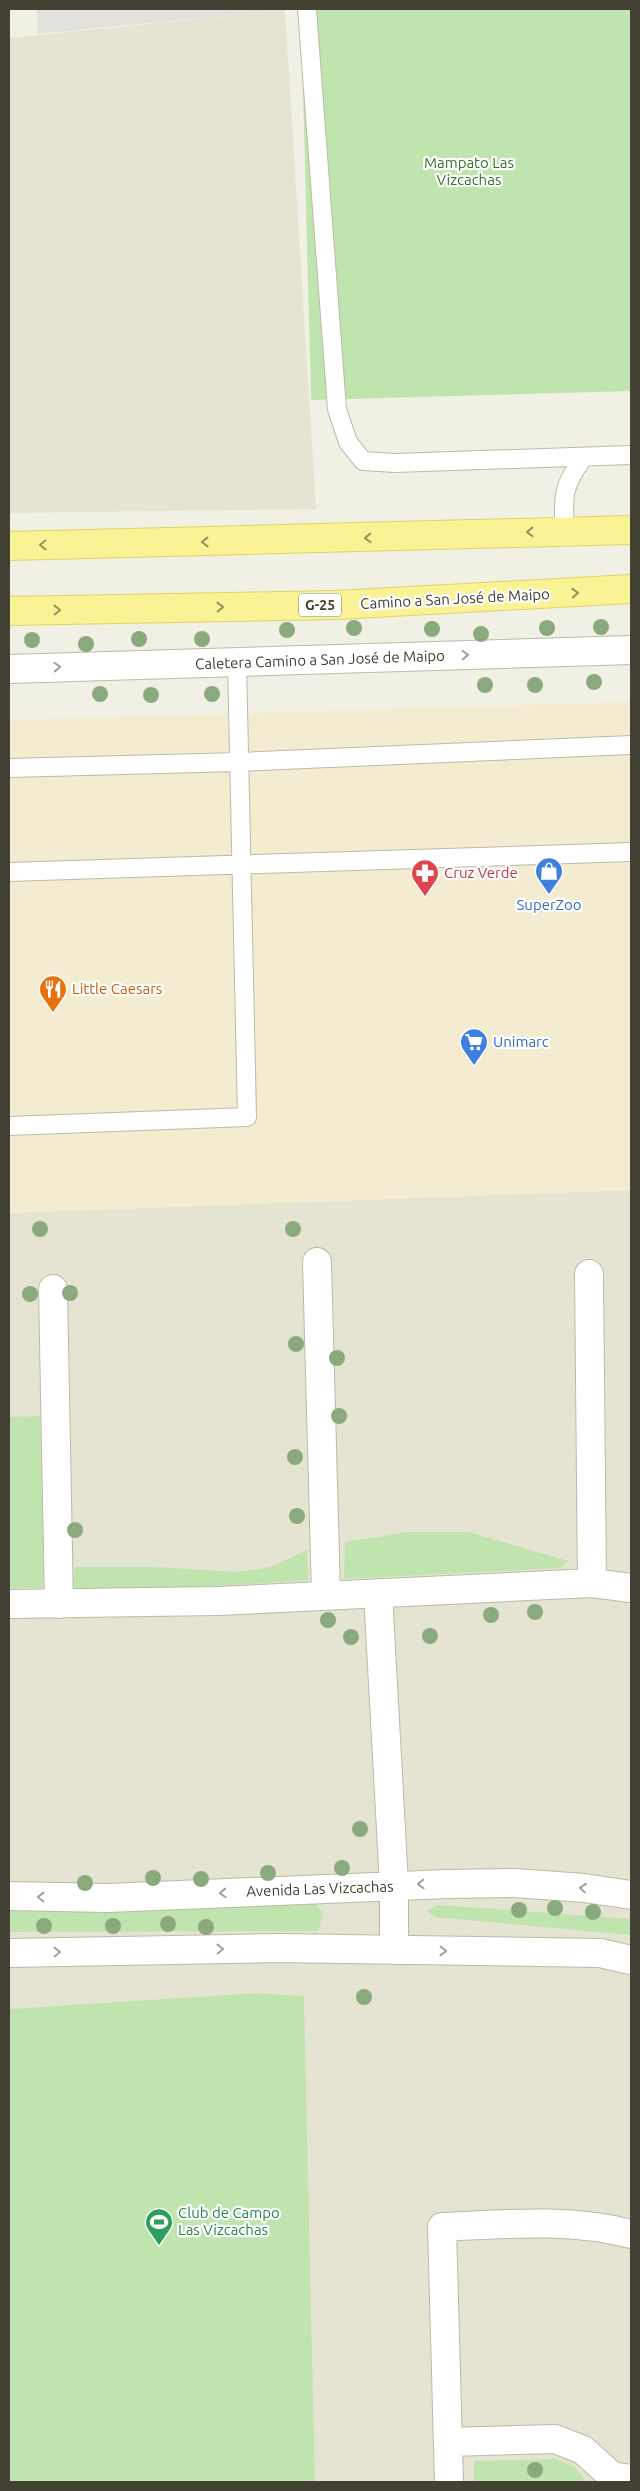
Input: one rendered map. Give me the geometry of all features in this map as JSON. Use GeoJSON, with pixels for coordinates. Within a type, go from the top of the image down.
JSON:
{"type":"FeatureCollection","features":[{"type":"Feature","properties":{"kind":"main road"},"geometry":{"type":"LineString","coordinates":[[9,546],[631,530]]}},
{"type":"Feature","properties":{"kind":"main road","name":"Camino a San José de Maipo"},"geometry":{"type":"LineString","coordinates":[[9,611],[337,605],[631,590]]}},
{"type":"Feature","properties":{"kind":"street","name":"Caletera Camino a San José de Maipo"},"geometry":{"type":"LineString","coordinates":[[9,669],[631,650]]}},
{"type":"Feature","properties":{"kind":"street"},"geometry":{"type":"LineString","coordinates":[[317,1262],[326,1595]]}},
{"type":"Feature","properties":{"kind":"street"},"geometry":{"type":"LineString","coordinates":[[588,1274],[592,1583]]}},
{"type":"Feature","properties":{"kind":"street"},"geometry":{"type":"LineString","coordinates":[[54,1289],[59,1604]]}},
{"type":"Feature","properties":{"kind":"street"},"geometry":{"type":"LineString","coordinates":[[9,1604],[218,1601],[592,1583],[631,1588]]}},
{"type":"Feature","properties":{"kind":"street"},"geometry":{"type":"LineString","coordinates":[[378,1593],[394,1886],[394,1950]]}},
{"type":"Feature","properties":{"kind":"street","name":"Avenida Las Vizcachas"},"geometry":{"type":"LineString","coordinates":[[9,1896],[107,1898],[515,1883],[584,1888],[631,1895]]}},
{"type":"Feature","properties":{"kind":"street"},"geometry":{"type":"LineString","coordinates":[[9,1952],[278,1948],[600,1953],[631,1960]]}},
{"type":"Feature","properties":{"kind":"street"},"geometry":{"type":"LineString","coordinates":[[449,2482],[442,2227],[538,2223],[601,2226],[631,2234]]}},
{"type":"Feature","properties":{"kind":"street"},"geometry":{"type":"LineString","coordinates":[[448,2442],[555,2439],[583,2450],[612,2476],[631,2479]]}},
{"type":"Feature","properties":{"kind":"lane"},"geometry":{"type":"LineString","coordinates":[[307,9],[337,409],[348,442],[363,461],[395,463],[631,455]]}},
{"type":"Feature","properties":{"kind":"lane"},"geometry":{"type":"LineString","coordinates":[[566,531],[563,495],[570,476],[583,458]]}},
{"type":"Feature","properties":{"kind":"lane"},"geometry":{"type":"LineString","coordinates":[[9,1126],[247,1117],[237,662]]}},
{"type":"Feature","properties":{"kind":"lane"},"geometry":{"type":"LineString","coordinates":[[9,768],[239,762],[631,745]]}},
{"type":"Feature","properties":{"kind":"lane"},"geometry":{"type":"LineString","coordinates":[[9,872],[631,852]]}},
{"type":"Feature","properties":{"kind":"shaded area"},"geometry":{"type":"Polygon","coordinates":[[[37,9],[285,9],[285,10],[38,34],[37,9]]]}},
{"type":"Feature","properties":{"kind":"shaded area"},"geometry":{"type":"Polygon","coordinates":[[[285,10],[316,509],[9,513],[9,38],[285,10]]]}},
{"type":"Feature","properties":{"kind":"shaded area"},"geometry":{"type":"Polygon","coordinates":[[[631,702],[631,1190],[9,1213],[9,720],[631,702]]]}},
{"type":"Feature","properties":{"kind":"shaded area"},"geometry":{"type":"Polygon","coordinates":[[[631,1190],[631,2482],[315,2482],[304,1996],[256,1993],[9,2009],[9,1213],[631,1190]]]}},
{"type":"Feature","properties":{"kind":"green space","name":"Mampato Las Vizcachas"},"geometry":{"type":"Polygon","coordinates":[[[301,9],[631,9],[631,391],[311,400],[301,9]]]}},
{"type":"Feature","properties":{"kind":"green space"},"geometry":{"type":"Polygon","coordinates":[[[40,1416],[44,1588],[9,1588],[9,1417],[40,1416]]]}},
{"type":"Feature","properties":{"kind":"green space"},"geometry":{"type":"Polygon","coordinates":[[[409,1532],[469,1532],[568,1561],[561,1568],[344,1579],[345,1542],[409,1532]]]}},
{"type":"Feature","properties":{"kind":"green space"},"geometry":{"type":"Polygon","coordinates":[[[307,1550],[308,1580],[204,1587],[73,1588],[75,1567],[155,1567],[236,1572],[271,1567],[307,1550]]]}},
{"type":"Feature","properties":{"kind":"green space"},"geometry":{"type":"Polygon","coordinates":[[[316,1904],[323,1914],[318,1931],[9,1932],[9,1909],[316,1904]]]}},
{"type":"Feature","properties":{"kind":"green space"},"geometry":{"type":"Polygon","coordinates":[[[437,1905],[631,1919],[631,1935],[436,1917],[427,1911],[437,1905]]]}},
{"type":"Feature","properties":{"kind":"green space","name":"Club de Campo Las Vizcachas"},"geometry":{"type":"Polygon","coordinates":[[[256,1993],[304,1996],[315,2482],[9,2482],[9,2009],[256,1993]]]}},
{"type":"Feature","properties":{"kind":"green space"},"geometry":{"type":"Polygon","coordinates":[[[556,2459],[575,2467],[586,2482],[474,2482],[474,2461],[556,2459]]]}},
{"type":"Feature","properties":{"kind":"place","name":"SuperZoo"},"geometry":{"type":"Point","coordinates":[549,895]}},
{"type":"Feature","properties":{"kind":"place","name":"Cruz Verde"},"geometry":{"type":"Point","coordinates":[425,897]}},
{"type":"Feature","properties":{"kind":"place","name":"Little Caesars"},"geometry":{"type":"Point","coordinates":[53,1013]}},
{"type":"Feature","properties":{"kind":"place","name":"Unimarc"},"geometry":{"type":"Point","coordinates":[474,1066]}},
{"type":"Feature","properties":{"kind":"place","name":"Club de Campo Las Vizcachas"},"geometry":{"type":"Point","coordinates":[159,2246]}}]}
